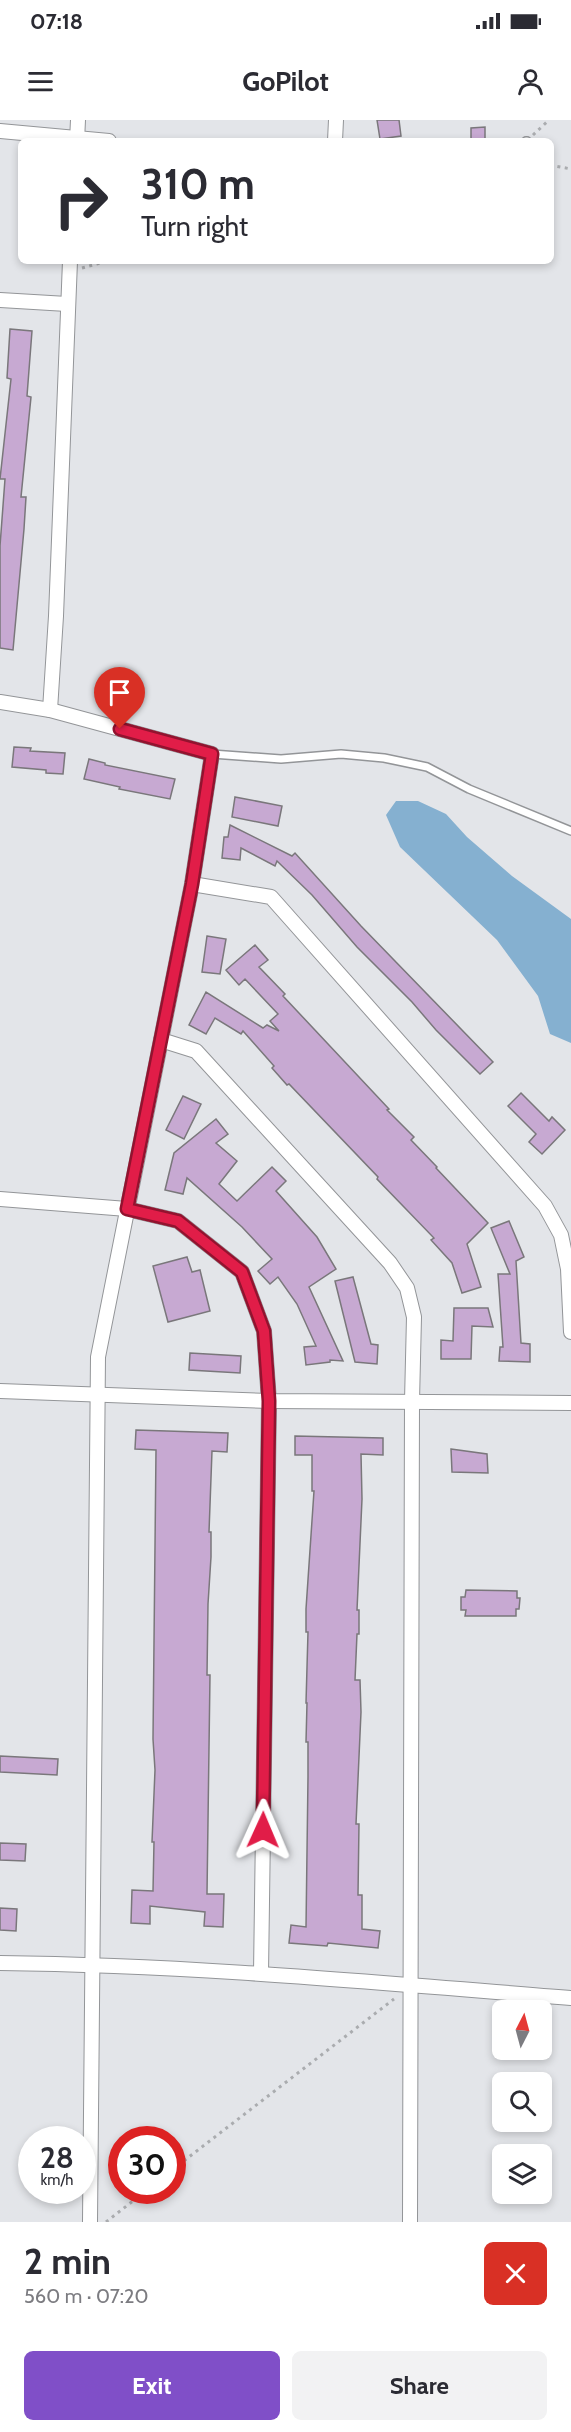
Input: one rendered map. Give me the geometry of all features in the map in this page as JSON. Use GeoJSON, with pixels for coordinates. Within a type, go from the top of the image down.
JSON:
{"type":"FeatureCollection","features":[{"type":"Feature","properties":{"kind":"street"},"geometry":{"type":"LineString","coordinates":[[77,138],[78,120]]}},
{"type":"Feature","properties":{"kind":"street"},"geometry":{"type":"LineString","coordinates":[[334,138],[336,120]]}},
{"type":"Feature","properties":{"kind":"street"},"geometry":{"type":"LineString","coordinates":[[0,131],[67,138]]}},
{"type":"Feature","properties":{"kind":"street"},"geometry":{"type":"LineString","coordinates":[[51,710],[69,266]]}},
{"type":"Feature","properties":{"kind":"street"},"geometry":{"type":"LineString","coordinates":[[0,300],[67,304]]}},
{"type":"Feature","properties":{"kind":"street"},"geometry":{"type":"LineString","coordinates":[[0,702],[51,710],[212,754],[192,884],[98,1356],[90,2222]]}},
{"type":"Feature","properties":{"kind":"street"},"geometry":{"type":"LineString","coordinates":[[192,884],[271,897],[545,1206],[561,1235],[568,1269],[571,1332]]}},
{"type":"Feature","properties":{"kind":"street"},"geometry":{"type":"LineString","coordinates":[[161,1040],[196,1051],[390,1263],[407,1288],[414,1317],[410,2222]]}},
{"type":"Feature","properties":{"kind":"street"},"geometry":{"type":"LineString","coordinates":[[0,1199],[127,1209],[178,1221],[242,1272],[264,1331],[269,1401],[261,1973]]}},
{"type":"Feature","properties":{"kind":"street"},"geometry":{"type":"LineString","coordinates":[[0,1391],[269,1401],[571,1403]]}},
{"type":"Feature","properties":{"kind":"street"},"geometry":{"type":"LineString","coordinates":[[0,1963],[93,1964],[261,1973],[571,1998]]}},
{"type":"Feature","properties":{"kind":"lane"},"geometry":{"type":"LineString","coordinates":[[212,754],[281,759],[341,754],[384,758],[427,767],[469,789],[571,831]]}},
{"type":"Feature","properties":{"kind":"path"},"geometry":{"type":"LineString","coordinates":[[530,138],[549,120]]}},
{"type":"Feature","properties":{"kind":"path"},"geometry":{"type":"LineString","coordinates":[[554,166],[571,168]]}},
{"type":"Feature","properties":{"kind":"path"},"geometry":{"type":"LineString","coordinates":[[69,266],[85,264]]}},
{"type":"Feature","properties":{"kind":"path"},"geometry":{"type":"LineString","coordinates":[[186,2159],[411,1986]]}},
{"type":"Feature","properties":{"kind":"path"},"geometry":{"type":"LineString","coordinates":[[105,2222],[129,2204]]}},
{"type":"Feature","properties":{"kind":"water"},"geometry":{"type":"Polygon","coordinates":[[[396,801],[418,801],[446,814],[467,837],[512,876],[571,919],[571,1043],[550,1034],[538,996],[497,940],[400,847],[386,815],[396,801]]]}},
{"type":"Feature","properties":{"kind":"building"},"geometry":{"type":"Polygon","coordinates":[[[377,120],[399,120],[401,136],[380,138],[377,120]]]}},
{"type":"Feature","properties":{"kind":"building"},"geometry":{"type":"Polygon","coordinates":[[[485,127],[485,138],[471,138],[471,128],[485,127]]]}},
{"type":"Feature","properties":{"kind":"building"},"geometry":{"type":"Polygon","coordinates":[[[10,329],[32,331],[27,396],[31,397],[21,497],[26,497],[13,650],[0,648],[0,546],[5,479],[0,479],[11,379],[7,378],[10,329]]]}},
{"type":"Feature","properties":{"kind":"building"},"geometry":{"type":"Polygon","coordinates":[[[14,747],[31,748],[30,751],[65,753],[63,774],[12,767],[14,747]]]}},
{"type":"Feature","properties":{"kind":"building"},"geometry":{"type":"Polygon","coordinates":[[[89,759],[105,763],[105,765],[175,779],[170,799],[119,789],[120,787],[84,779],[89,759]]]}},
{"type":"Feature","properties":{"kind":"building"},"geometry":{"type":"Polygon","coordinates":[[[235,797],[282,806],[278,826],[232,817],[235,797]]]}},
{"type":"Feature","properties":{"kind":"building"},"geometry":{"type":"Polygon","coordinates":[[[230,825],[292,856],[295,853],[361,926],[493,1062],[480,1074],[357,947],[312,895],[277,861],[275,866],[241,848],[240,860],[222,858],[224,837],[228,837],[230,825]]]}},
{"type":"Feature","properties":{"kind":"building"},"geometry":{"type":"Polygon","coordinates":[[[207,936],[226,939],[220,974],[202,972],[207,936]]]}},
{"type":"Feature","properties":{"kind":"building"},"geometry":{"type":"Polygon","coordinates":[[[255,945],[268,960],[259,967],[285,994],[283,996],[389,1109],[387,1110],[414,1137],[411,1140],[488,1223],[467,1244],[481,1287],[462,1293],[452,1263],[431,1240],[434,1238],[289,1084],[287,1085],[272,1068],[274,1066],[243,1031],[241,1034],[215,1018],[206,1034],[189,1025],[206,992],[263,1028],[267,1025],[279,1031],[270,1021],[278,1014],[245,979],[239,985],[226,970],[255,945]]]}},
{"type":"Feature","properties":{"kind":"building"},"geometry":{"type":"Polygon","coordinates":[[[521,1093],[549,1121],[552,1117],[565,1130],[542,1154],[529,1142],[536,1134],[508,1106],[521,1093]]]}},
{"type":"Feature","properties":{"kind":"building"},"geometry":{"type":"Polygon","coordinates":[[[183,1096],[201,1104],[184,1139],[166,1130],[183,1096]]]}},
{"type":"Feature","properties":{"kind":"building"},"geometry":{"type":"Polygon","coordinates":[[[216,1119],[228,1134],[216,1143],[237,1161],[219,1184],[237,1201],[272,1167],[286,1181],[276,1191],[317,1237],[336,1269],[309,1287],[343,1361],[330,1360],[330,1362],[306,1365],[304,1347],[316,1346],[297,1304],[278,1277],[270,1284],[258,1271],[272,1259],[242,1227],[187,1178],[183,1194],[165,1190],[174,1153],[216,1119]]]}},
{"type":"Feature","properties":{"kind":"building"},"geometry":{"type":"Polygon","coordinates":[[[509,1221],[524,1257],[516,1261],[521,1343],[530,1344],[530,1362],[499,1361],[500,1347],[503,1347],[498,1274],[510,1274],[491,1228],[509,1221]]]}},
{"type":"Feature","properties":{"kind":"building"},"geometry":{"type":"Polygon","coordinates":[[[187,1257],[192,1272],[200,1270],[210,1311],[168,1322],[153,1266],[187,1257]]]}},
{"type":"Feature","properties":{"kind":"building"},"geometry":{"type":"Polygon","coordinates":[[[353,1277],[371,1344],[378,1345],[377,1364],[355,1362],[335,1281],[353,1277]]]}},
{"type":"Feature","properties":{"kind":"building"},"geometry":{"type":"Polygon","coordinates":[[[454,1308],[488,1308],[493,1327],[472,1326],[471,1359],[441,1359],[441,1340],[453,1341],[454,1308]]]}},
{"type":"Feature","properties":{"kind":"building"},"geometry":{"type":"Polygon","coordinates":[[[190,1353],[241,1356],[240,1373],[189,1370],[190,1353]]]}},
{"type":"Feature","properties":{"kind":"building"},"geometry":{"type":"Polygon","coordinates":[[[136,1430],[228,1433],[227,1452],[212,1451],[207,1675],[210,1675],[207,1894],[224,1894],[223,1927],[204,1926],[205,1912],[150,1906],[150,1924],[131,1923],[132,1890],[153,1891],[154,1842],[152,1842],[155,1770],[153,1739],[156,1450],[135,1449],[136,1430]]]}},
{"type":"Feature","properties":{"kind":"building"},"geometry":{"type":"Polygon","coordinates":[[[295,1436],[383,1438],[383,1455],[361,1454],[362,1499],[357,1610],[359,1610],[359,1634],[357,1634],[355,1680],[360,1680],[361,1712],[356,1824],[359,1824],[358,1895],[362,1895],[362,1929],[380,1931],[378,1948],[328,1943],[327,1946],[289,1943],[291,1925],[306,1927],[308,1632],[306,1632],[306,1609],[314,1491],[312,1491],[312,1455],[295,1455],[295,1436]]]}},
{"type":"Feature","properties":{"kind":"building"},"geometry":{"type":"Polygon","coordinates":[[[451,1449],[487,1454],[488,1473],[452,1472],[451,1449]]]}},
{"type":"Feature","properties":{"kind":"building"},"geometry":{"type":"Polygon","coordinates":[[[466,1590],[517,1591],[517,1598],[520,1598],[516,1616],[465,1616],[466,1610],[461,1610],[461,1597],[465,1597],[466,1590]]]}},
{"type":"Feature","properties":{"kind":"building"},"geometry":{"type":"Polygon","coordinates":[[[0,1756],[58,1759],[57,1775],[0,1772],[0,1756]]]}},
{"type":"Feature","properties":{"kind":"building"},"geometry":{"type":"Polygon","coordinates":[[[0,1843],[26,1844],[25,1861],[0,1860],[0,1843]]]}},
{"type":"Feature","properties":{"kind":"building"},"geometry":{"type":"Polygon","coordinates":[[[0,1908],[17,1909],[16,1931],[0,1930],[0,1908]]]}},
{"type":"Feature","properties":{"kind":"route"},"geometry":{"type":"LineString","coordinates":[[120,729],[212,754],[192,884],[127,1209],[178,1221],[242,1272],[264,1331],[269,1401],[263,1830]]}}]}
